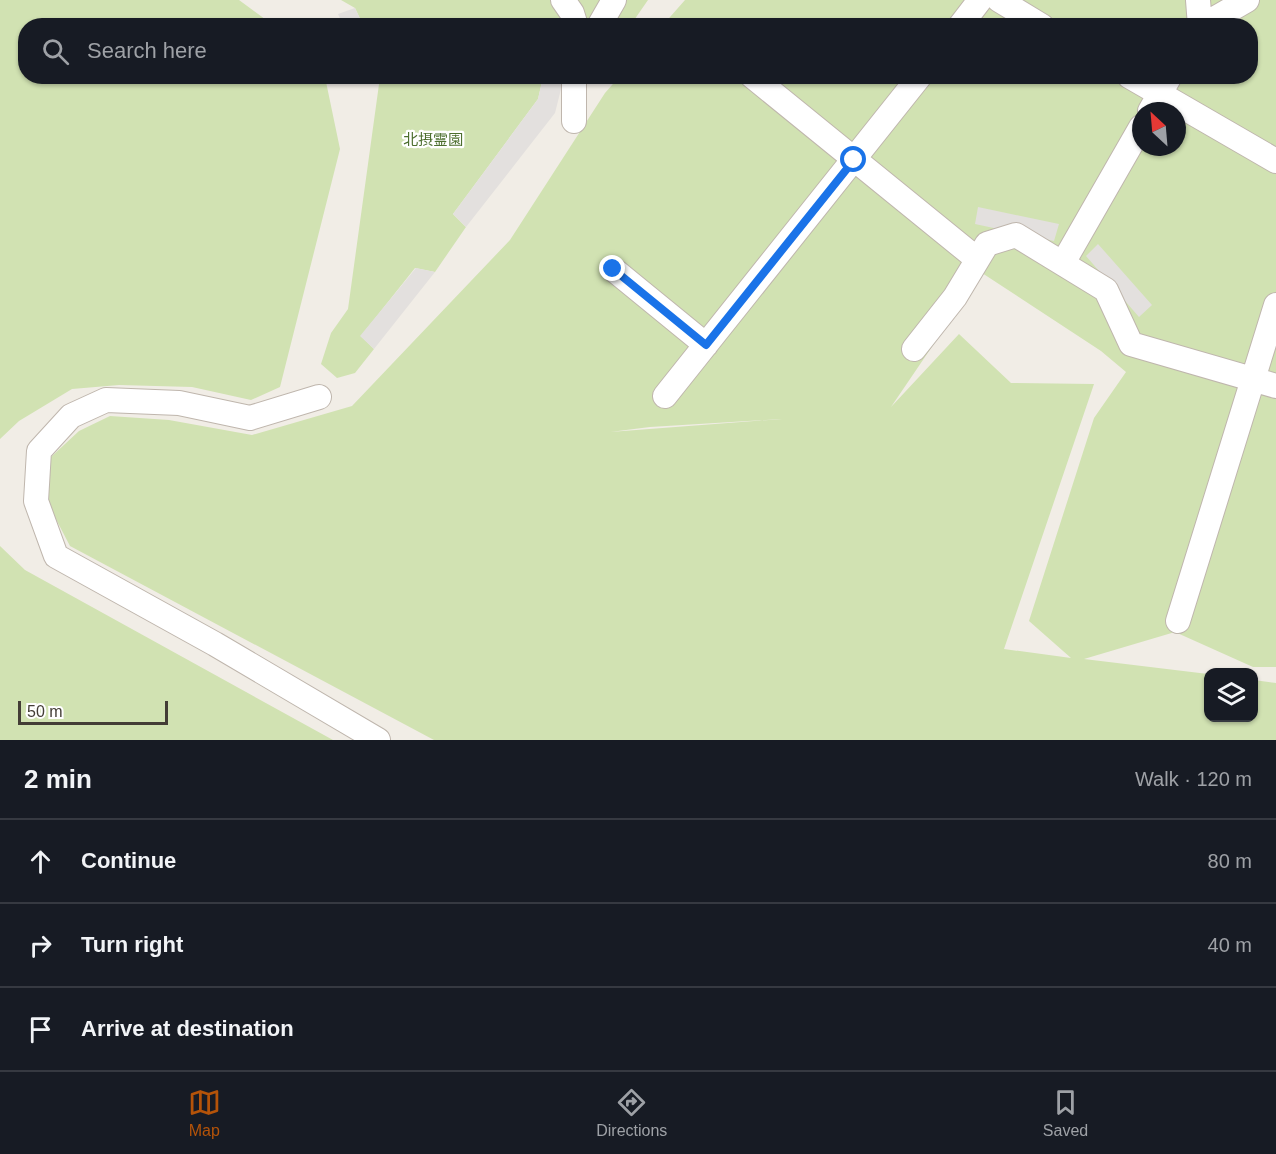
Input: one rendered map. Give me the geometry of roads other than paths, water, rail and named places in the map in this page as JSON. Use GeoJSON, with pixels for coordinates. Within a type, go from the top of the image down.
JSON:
{"type":"FeatureCollection","features":[{"type":"Feature","properties":{"kind":"lane"},"geometry":{"type":"LineString","coordinates":[[563,0],[574,18]]}},
{"type":"Feature","properties":{"kind":"lane"},"geometry":{"type":"LineString","coordinates":[[604,18],[614,0]]}},
{"type":"Feature","properties":{"kind":"lane"},"geometry":{"type":"LineString","coordinates":[[966,18],[980,0]]}},
{"type":"Feature","properties":{"kind":"lane"},"geometry":{"type":"LineString","coordinates":[[999,0],[1029,18]]}},
{"type":"Feature","properties":{"kind":"lane"},"geometry":{"type":"LineString","coordinates":[[1198,0],[1200,18]]}},
{"type":"Feature","properties":{"kind":"lane"},"geometry":{"type":"LineString","coordinates":[[1215,18],[1247,0]]}},
{"type":"Feature","properties":{"kind":"lane"},"geometry":{"type":"LineString","coordinates":[[574,84],[574,121]]}},
{"type":"Feature","properties":{"kind":"lane"},"geometry":{"type":"LineString","coordinates":[[762,84],[977,259]]}},
{"type":"Feature","properties":{"kind":"lane"},"geometry":{"type":"LineString","coordinates":[[665,396],[914,84]]}},
{"type":"Feature","properties":{"kind":"lane"},"geometry":{"type":"LineString","coordinates":[[1143,84],[1276,161]]}},
{"type":"Feature","properties":{"kind":"lane"},"geometry":{"type":"LineString","coordinates":[[1063,263],[1132,143]]}},
{"type":"Feature","properties":{"kind":"lane"},"geometry":{"type":"LineString","coordinates":[[914,349],[955,297],[987,244],[1016,235],[1106,290],[1131,344],[1276,386]]}},
{"type":"Feature","properties":{"kind":"lane"},"geometry":{"type":"LineString","coordinates":[[613,269],[706,345]]}},
{"type":"Feature","properties":{"kind":"lane"},"geometry":{"type":"LineString","coordinates":[[1178,621],[1276,305]]}},
{"type":"Feature","properties":{"kind":"lane"},"geometry":{"type":"LineString","coordinates":[[318,397],[250,418],[178,403],[106,400],[72,416],[39,451],[36,501],[56,556],[215,644],[378,740]]}},
{"type":"Feature","properties":{"kind":"park label","name":"北摂霊園"},"geometry":{"type":"Point","coordinates":[433,139]}}]}
